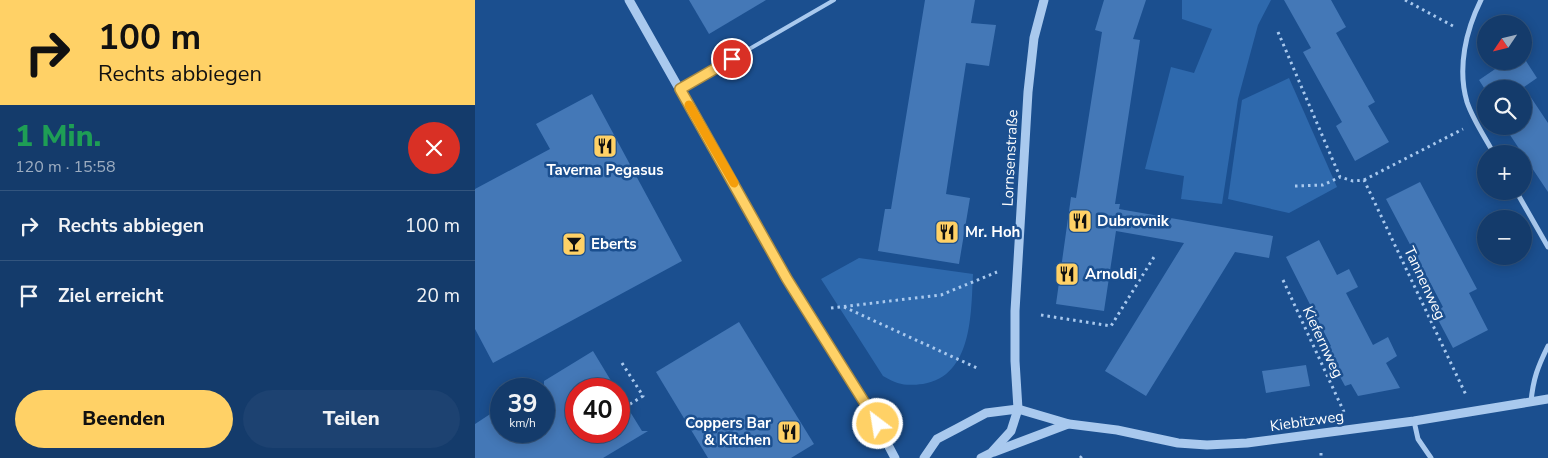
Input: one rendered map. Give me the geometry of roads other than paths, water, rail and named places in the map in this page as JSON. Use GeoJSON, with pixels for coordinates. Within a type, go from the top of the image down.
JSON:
{"type":"FeatureCollection","features":[{"type":"Feature","properties":{"kind":"street"},"geometry":{"type":"LineString","coordinates":[[629,0],[784,274],[871,413],[895,458]]}},
{"type":"Feature","properties":{"kind":"street","name":"Lornsenstraße"},"geometry":{"type":"LineString","coordinates":[[981,458],[991,453],[1011,431],[1018,409],[1015,361],[1015,312],[1028,92],[1034,38],[1044,0]]}},
{"type":"Feature","properties":{"kind":"street"},"geometry":{"type":"LineString","coordinates":[[1481,0],[1468,34],[1463,78],[1467,101],[1489,145]]}},
{"type":"Feature","properties":{"kind":"street"},"geometry":{"type":"LineString","coordinates":[[1521,200],[1548,247]]}},
{"type":"Feature","properties":{"kind":"street"},"geometry":{"type":"LineString","coordinates":[[1531,402],[1533,383],[1538,366],[1548,346]]}},
{"type":"Feature","properties":{"kind":"street","name":"Kiebitzweg"},"geometry":{"type":"LineString","coordinates":[[1018,409],[1069,424],[1117,430],[1178,443],[1207,446],[1247,443],[1414,421],[1548,399]]}},
{"type":"Feature","properties":{"kind":"street"},"geometry":{"type":"LineString","coordinates":[[924,458],[937,440],[985,413],[1018,409]]}},
{"type":"Feature","properties":{"kind":"street"},"geometry":{"type":"LineString","coordinates":[[1414,421],[1418,439],[1431,458]]}},
{"type":"Feature","properties":{"kind":"street","name":"Kiebitzweg"},"geometry":{"type":"LineString","coordinates":[[991,453],[1069,424]]}},
{"type":"Feature","properties":{"kind":"lane"},"geometry":{"type":"LineString","coordinates":[[680,89],[834,0]]}},
{"type":"Feature","properties":{"kind":"place","name":"Taverna Pegasus"},"geometry":{"type":"Point","coordinates":[605,146]}},
{"type":"Feature","properties":{"kind":"place","name":"Dubrovnik"},"geometry":{"type":"Point","coordinates":[1080,221]}},
{"type":"Feature","properties":{"kind":"place","name":"Mr. Hoh"},"geometry":{"type":"Point","coordinates":[947,232]}},
{"type":"Feature","properties":{"kind":"place","name":"Eberts"},"geometry":{"type":"Point","coordinates":[574,244]}},
{"type":"Feature","properties":{"kind":"place","name":"Arnoldi"},"geometry":{"type":"Point","coordinates":[1067,274]}},
{"type":"Feature","properties":{"kind":"place","name":"Coppers Bar & Kitchen"},"geometry":{"type":"Point","coordinates":[789,432]}}]}
